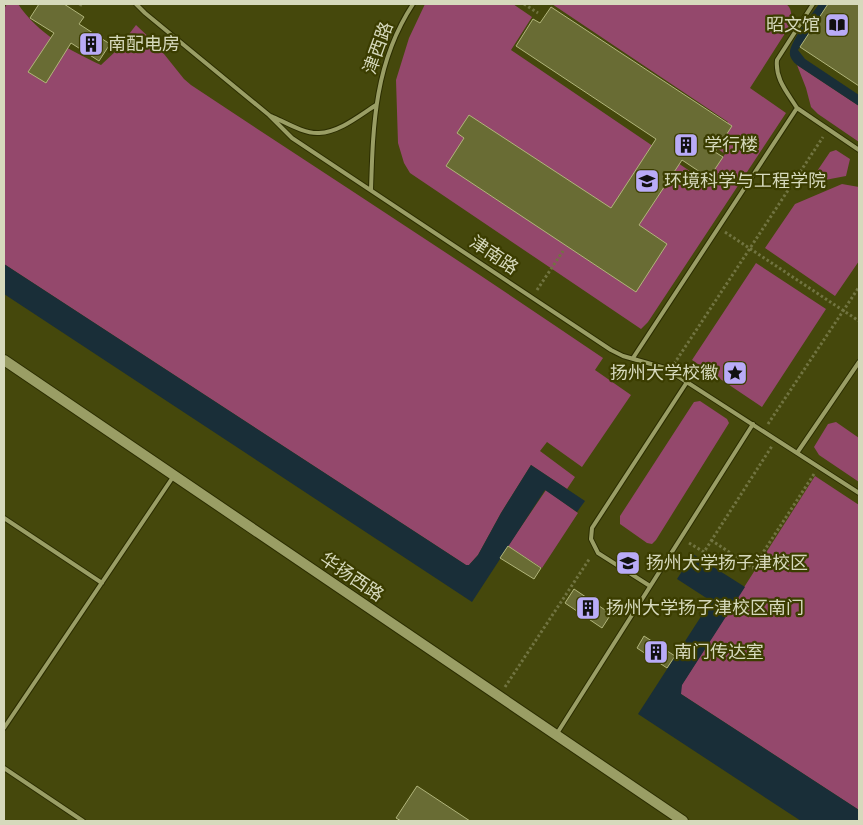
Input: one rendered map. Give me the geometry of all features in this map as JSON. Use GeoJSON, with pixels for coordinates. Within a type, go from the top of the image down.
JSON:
{"type":"FeatureCollection","features":[{"type":"Feature","properties":{"kind":"main road","name":"华扬西路"},"geometry":{"type":"LineString","coordinates":[[4,360],[683,821]]}},
{"type":"Feature","properties":{"kind":"lane","name":"津南路"},"geometry":{"type":"LineString","coordinates":[[136,4],[145,14],[269,115],[292,138],[611,350],[670,370],[859,493]]}},
{"type":"Feature","properties":{"kind":"lane","name":"津西路"},"geometry":{"type":"LineString","coordinates":[[371,190],[372,131],[381,78],[391,46],[403,19],[413,4]]}},
{"type":"Feature","properties":{"kind":"lane"},"geometry":{"type":"LineString","coordinates":[[813,4],[777,60],[776,68],[779,79],[797,108],[859,150]]}},
{"type":"Feature","properties":{"kind":"lane"},"geometry":{"type":"LineString","coordinates":[[269,115],[307,131],[319,133],[333,130],[376,104]]}},
{"type":"Feature","properties":{"kind":"lane"},"geometry":{"type":"LineString","coordinates":[[633,358],[797,108]]}},
{"type":"Feature","properties":{"kind":"lane"},"geometry":{"type":"LineString","coordinates":[[797,453],[859,362]]}},
{"type":"Feature","properties":{"kind":"lane"},"geometry":{"type":"LineString","coordinates":[[650,586],[598,553],[591,539],[592,528],[687,382]]}},
{"type":"Feature","properties":{"kind":"lane"},"geometry":{"type":"LineString","coordinates":[[556,735],[753,424]]}},
{"type":"Feature","properties":{"kind":"lane"},"geometry":{"type":"LineString","coordinates":[[4,728],[174,476]]}},
{"type":"Feature","properties":{"kind":"lane"},"geometry":{"type":"LineString","coordinates":[[4,518],[102,583]]}},
{"type":"Feature","properties":{"kind":"lane"},"geometry":{"type":"LineString","coordinates":[[4,768],[83,821]]}},
{"type":"Feature","properties":{"kind":"path"},"geometry":{"type":"LineString","coordinates":[[524,4],[538,13]]}},
{"type":"Feature","properties":{"kind":"path"},"geometry":{"type":"LineString","coordinates":[[670,370],[828,129]]}},
{"type":"Feature","properties":{"kind":"path"},"geometry":{"type":"LineString","coordinates":[[719,228],[859,321]]}},
{"type":"Feature","properties":{"kind":"path"},"geometry":{"type":"LineString","coordinates":[[532,298],[563,251]]}},
{"type":"Feature","properties":{"kind":"path"},"geometry":{"type":"LineString","coordinates":[[763,431],[859,287]]}},
{"type":"Feature","properties":{"kind":"path"},"geometry":{"type":"LineString","coordinates":[[680,539],[704,552],[776,439]]}},
{"type":"Feature","properties":{"kind":"path"},"geometry":{"type":"LineString","coordinates":[[711,540],[753,568],[819,467]]}},
{"type":"Feature","properties":{"kind":"path"},"geometry":{"type":"LineString","coordinates":[[499,696],[596,550]]}},
{"type":"Feature","properties":{"kind":"shaded area"},"geometry":{"type":"Polygon","coordinates":[[[7,4],[18,4],[26,15],[45,33],[66,47],[101,65],[117,50],[136,25],[156,44],[191,85],[603,358],[595,370],[631,395],[582,467],[547,442],[540,451],[575,477],[567,489],[531,465],[478,555],[469,565],[466,565],[4,264],[4,9],[7,4]]]}},
{"type":"Feature","properties":{"kind":"shaded area"},"geometry":{"type":"Polygon","coordinates":[[[425,4],[513,4],[532,17],[511,50],[706,182],[725,154],[714,146],[728,122],[552,4],[786,4],[790,8],[791,24],[750,88],[786,113],[648,322],[641,329],[410,173],[404,163],[398,143],[396,80],[409,38],[425,4]]]}},
{"type":"Feature","properties":{"kind":"shaded area"},"geometry":{"type":"Polygon","coordinates":[[[797,65],[859,106],[859,142],[818,114],[811,107],[797,65]]]}},
{"type":"Feature","properties":{"kind":"shaded area"},"geometry":{"type":"Polygon","coordinates":[[[836,150],[850,159],[846,176],[809,183],[830,152],[836,150]]]}},
{"type":"Feature","properties":{"kind":"shaded area"},"geometry":{"type":"Polygon","coordinates":[[[842,184],[859,187],[859,261],[835,296],[765,248],[795,204],[842,184]]]}},
{"type":"Feature","properties":{"kind":"shaded area"},"geometry":{"type":"Polygon","coordinates":[[[756,263],[826,309],[762,407],[692,360],[756,263]]]}},
{"type":"Feature","properties":{"kind":"shaded area"},"geometry":{"type":"Polygon","coordinates":[[[700,401],[727,419],[729,423],[656,540],[652,544],[647,543],[620,524],[620,516],[694,402],[700,401]]]}},
{"type":"Feature","properties":{"kind":"shaded area"},"geometry":{"type":"Polygon","coordinates":[[[836,422],[859,438],[859,482],[819,455],[814,447],[828,424],[836,422]]]}},
{"type":"Feature","properties":{"kind":"shaded area"},"geometry":{"type":"Polygon","coordinates":[[[815,476],[859,505],[859,810],[681,694],[681,686],[815,476]]]}},
{"type":"Feature","properties":{"kind":"shaded area"},"geometry":{"type":"Polygon","coordinates":[[[546,490],[578,513],[542,568],[508,546],[546,490]]]}},
{"type":"Feature","properties":{"kind":"water"},"geometry":{"type":"Polygon","coordinates":[[[819,4],[828,4],[798,50],[805,59],[859,95],[859,106],[797,65],[791,58],[791,47],[819,4]]]}},
{"type":"Feature","properties":{"kind":"water"},"geometry":{"type":"Polygon","coordinates":[[[4,264],[466,565],[469,565],[478,555],[531,465],[585,501],[577,512],[545,490],[472,602],[4,294],[4,264]]]}},
{"type":"Feature","properties":{"kind":"water"},"geometry":{"type":"Polygon","coordinates":[[[693,554],[745,587],[682,685],[681,694],[859,810],[859,821],[801,821],[638,714],[711,601],[677,579],[693,554]]]}},
{"type":"Feature","properties":{"kind":"building","name":"南配电房"},"geometry":{"type":"Polygon","coordinates":[[[39,4],[64,4],[84,17],[79,24],[110,44],[99,61],[71,43],[46,83],[28,72],[54,33],[30,18],[39,4]]]}},
{"type":"Feature","properties":{"kind":"building","name":"昭文馆"},"geometry":{"type":"Polygon","coordinates":[[[828,4],[859,4],[859,86],[800,47],[828,4]]]}},
{"type":"Feature","properties":{"kind":"building","name":"学行楼"},"geometry":{"type":"Polygon","coordinates":[[[551,7],[732,126],[715,152],[723,157],[709,178],[682,160],[639,225],[667,244],[636,292],[446,166],[464,138],[457,133],[469,115],[611,208],[656,139],[516,46],[533,19],[540,23],[551,7]]]}},
{"type":"Feature","properties":{"kind":"building"},"geometry":{"type":"Polygon","coordinates":[[[508,546],[541,568],[534,579],[500,558],[508,546]]]}},
{"type":"Feature","properties":{"kind":"building","name":"扬州大学扬子津校区南门"},"geometry":{"type":"Polygon","coordinates":[[[574,589],[611,614],[602,628],[565,603],[574,589]]]}},
{"type":"Feature","properties":{"kind":"building","name":"南门传达室"},"geometry":{"type":"Polygon","coordinates":[[[644,636],[675,656],[667,668],[637,648],[644,636]]]}},
{"type":"Feature","properties":{"kind":"building"},"geometry":{"type":"Polygon","coordinates":[[[417,786],[470,821],[401,821],[396,818],[417,786]]]}},
{"type":"Feature","properties":{"kind":"place","name":"昭文馆"},"geometry":{"type":"Point","coordinates":[837,25]}},
{"type":"Feature","properties":{"kind":"place","name":"南配电房"},"geometry":{"type":"Point","coordinates":[91,44]}},
{"type":"Feature","properties":{"kind":"place","name":"学行楼"},"geometry":{"type":"Point","coordinates":[686,145]}},
{"type":"Feature","properties":{"kind":"place","name":"环境科学与工程学院"},"geometry":{"type":"Point","coordinates":[647,181]}},
{"type":"Feature","properties":{"kind":"place","name":"扬州大学校徽"},"geometry":{"type":"Point","coordinates":[735,373]}},
{"type":"Feature","properties":{"kind":"place","name":"扬州大学扬子津校区"},"geometry":{"type":"Point","coordinates":[628,563]}},
{"type":"Feature","properties":{"kind":"place","name":"扬州大学扬子津校区南门"},"geometry":{"type":"Point","coordinates":[588,608]}},
{"type":"Feature","properties":{"kind":"place","name":"南门传达室"},"geometry":{"type":"Point","coordinates":[656,652]}}]}
